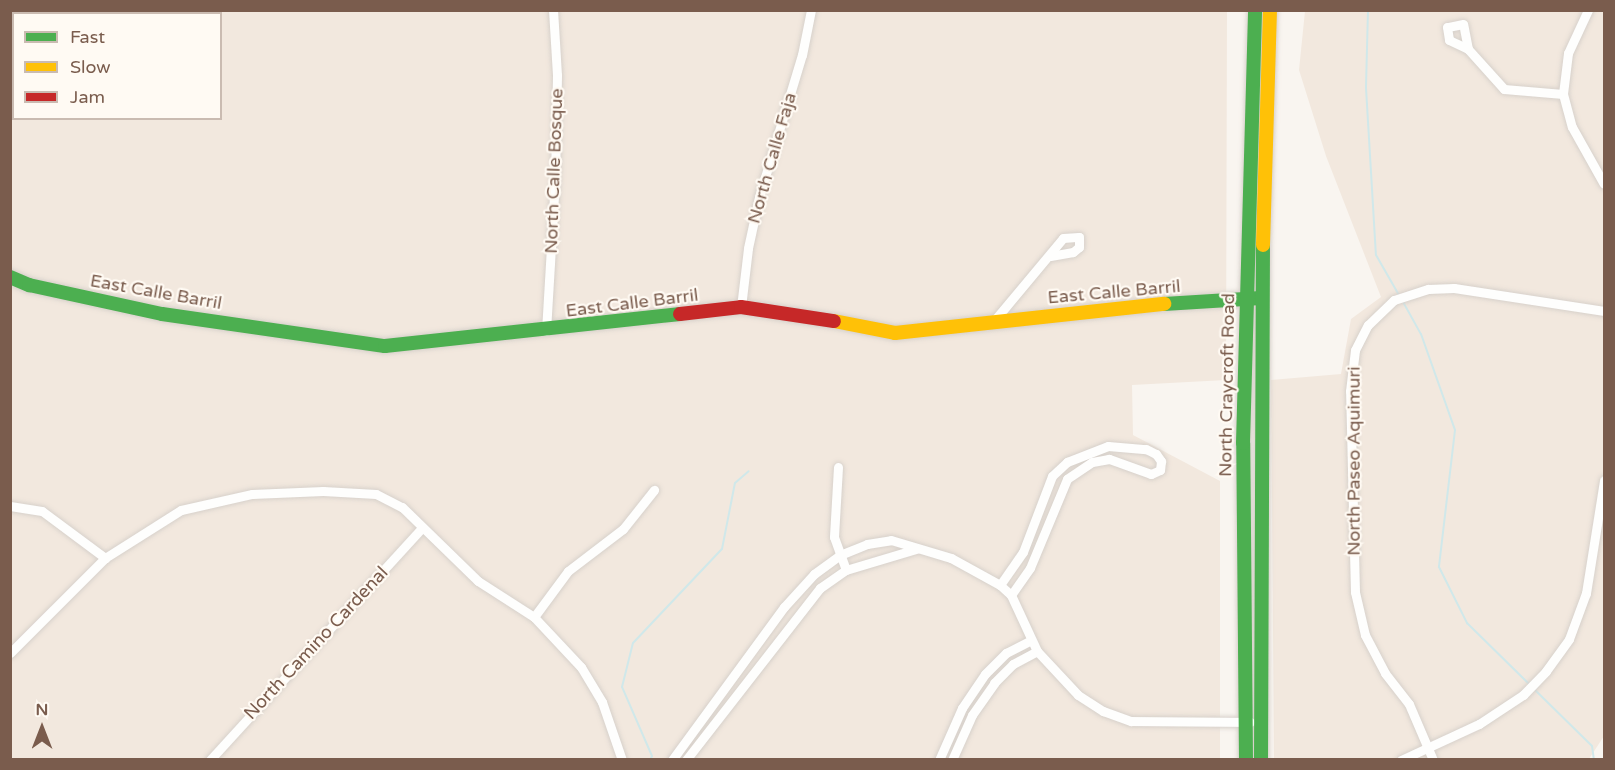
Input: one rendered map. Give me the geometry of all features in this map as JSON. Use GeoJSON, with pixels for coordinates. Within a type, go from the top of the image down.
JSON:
{"type":"FeatureCollection","features":[{"type":"Feature","properties":{"kind":"main road","name":"North Craycroft Road"},"geometry":{"type":"LineString","coordinates":[[1246,759],[1245,298],[1255,10]]}},
{"type":"Feature","properties":{"kind":"main road","name":"North Craycroft Road"},"geometry":{"type":"LineString","coordinates":[[1261,759],[1261,298],[1270,10]]}},
{"type":"Feature","properties":{"kind":"main road","name":"East Calle Barril"},"geometry":{"type":"LineString","coordinates":[[10,277],[28,285],[162,314],[385,346],[546,331],[741,307],[895,333],[1261,298]]}},
{"type":"Feature","properties":{"kind":"street","name":"North Calle Bosque"},"geometry":{"type":"LineString","coordinates":[[546,331],[555,158],[553,10]]}},
{"type":"Feature","properties":{"kind":"street","name":"North Calle Faja"},"geometry":{"type":"LineString","coordinates":[[741,307],[748,248],[759,197],[802,54],[811,10]]}},
{"type":"Feature","properties":{"kind":"street"},"geometry":{"type":"LineString","coordinates":[[1588,10],[1568,53],[1563,94],[1572,127],[1605,184]]}},
{"type":"Feature","properties":{"kind":"street"},"geometry":{"type":"LineString","coordinates":[[1468,50],[1504,89],[1563,94]]}},
{"type":"Feature","properties":{"kind":"street"},"geometry":{"type":"LineString","coordinates":[[993,322],[1050,256]]}},
{"type":"Feature","properties":{"kind":"street","name":"North Paseo Aquimuri"},"geometry":{"type":"LineString","coordinates":[[1433,759],[1409,704],[1384,673],[1365,635],[1355,592],[1350,391],[1355,351],[1368,325],[1394,300],[1428,289],[1454,288],[1605,311]]}},
{"type":"Feature","properties":{"kind":"street"},"geometry":{"type":"LineString","coordinates":[[1000,585],[1023,552],[1052,476],[1067,462],[1108,446],[1146,449],[1156,454],[1161,461],[1160,470],[1151,474],[1109,459],[1092,462],[1066,479],[1030,568],[1011,595]]}},
{"type":"Feature","properties":{"kind":"street"},"geometry":{"type":"LineString","coordinates":[[838,467],[834,537],[846,570]]}},
{"type":"Feature","properties":{"kind":"street"},"geometry":{"type":"LineString","coordinates":[[1401,759],[1479,724],[1523,695],[1569,639],[1586,593],[1605,480]]}},
{"type":"Feature","properties":{"kind":"street"},"geometry":{"type":"LineString","coordinates":[[534,617],[568,571],[623,529],[654,490]]}},
{"type":"Feature","properties":{"kind":"street"},"geometry":{"type":"LineString","coordinates":[[10,653],[105,558],[181,510],[252,494],[323,491],[376,494],[402,507],[478,581],[534,617],[581,667],[602,702],[622,759]]}},
{"type":"Feature","properties":{"kind":"street"},"geometry":{"type":"LineString","coordinates":[[10,506],[42,512],[105,558]]}},
{"type":"Feature","properties":{"kind":"street","name":"North Camino Cardenal"},"geometry":{"type":"LineString","coordinates":[[210,759],[422,528]]}},
{"type":"Feature","properties":{"kind":"street"},"geometry":{"type":"LineString","coordinates":[[672,759],[784,607],[814,574],[840,555],[867,544],[891,540],[951,558],[1000,585],[1011,595],[1037,651],[1078,695],[1103,711],[1131,721],[1261,723]]}},
{"type":"Feature","properties":{"kind":"street"},"geometry":{"type":"LineString","coordinates":[[686,759],[796,614],[820,588],[846,570],[916,549]]}},
{"type":"Feature","properties":{"kind":"street"},"geometry":{"type":"LineString","coordinates":[[939,759],[985,674],[1006,653],[1032,640]]}},
{"type":"Feature","properties":{"kind":"street"},"geometry":{"type":"LineString","coordinates":[[952,759],[994,682],[1013,664],[1037,651]]}},
{"type":"Feature","properties":{"kind":"street"},"geometry":{"type":"LineString","coordinates":[[949,738],[958,747]]}},
{"type":"Feature","properties":{"kind":"shaded area"},"geometry":{"type":"Polygon","coordinates":[[[10,11],[1227,11],[1226,380],[1132,385],[1133,435],[1220,481],[1220,759],[11,759],[10,11]]]}},
{"type":"Feature","properties":{"kind":"shaded area"},"geometry":{"type":"Polygon","coordinates":[[[1305,11],[1604,11],[1604,736],[1589,759],[1274,759],[1271,380],[1341,374],[1351,319],[1381,297],[1326,156],[1299,70],[1305,11]]]}},
{"type":"Feature","properties":{"kind":"waterway"},"geometry":{"type":"LineString","coordinates":[[1368,10],[1366,88],[1376,255],[1399,295]]}},
{"type":"Feature","properties":{"kind":"waterway"},"geometry":{"type":"LineString","coordinates":[[1402,300],[1421,334],[1455,430],[1439,567],[1467,623],[1530,685]]}},
{"type":"Feature","properties":{"kind":"waterway"},"geometry":{"type":"LineString","coordinates":[[650,760],[652,756],[622,687],[633,643],[722,549],[735,483],[749,471]]}},
{"type":"Feature","properties":{"kind":"waterway"},"geometry":{"type":"LineString","coordinates":[[1534,689],[1592,746],[1594,760]]}},
{"type":"Feature","properties":{"kind":"traffic: fast"},"geometry":{"type":"LineString","coordinates":[[1246,760],[1243,443],[1255,10]]}},
{"type":"Feature","properties":{"kind":"traffic: fast"},"geometry":{"type":"LineString","coordinates":[[1261,760],[1263,245]]}},
{"type":"Feature","properties":{"kind":"traffic: fast"},"geometry":{"type":"LineString","coordinates":[[10,277],[29,285],[162,314],[385,346],[680,314]]}},
{"type":"Feature","properties":{"kind":"traffic: fast"},"geometry":{"type":"LineString","coordinates":[[1164,304],[1261,298]]}},
{"type":"Feature","properties":{"kind":"traffic: slow"},"geometry":{"type":"LineString","coordinates":[[1263,245],[1270,10]]}},
{"type":"Feature","properties":{"kind":"traffic: slow"},"geometry":{"type":"LineString","coordinates":[[834,321],[895,333],[1164,304]]}},
{"type":"Feature","properties":{"kind":"traffic: jam"},"geometry":{"type":"LineString","coordinates":[[680,314],[741,307],[834,321]]}}]}
